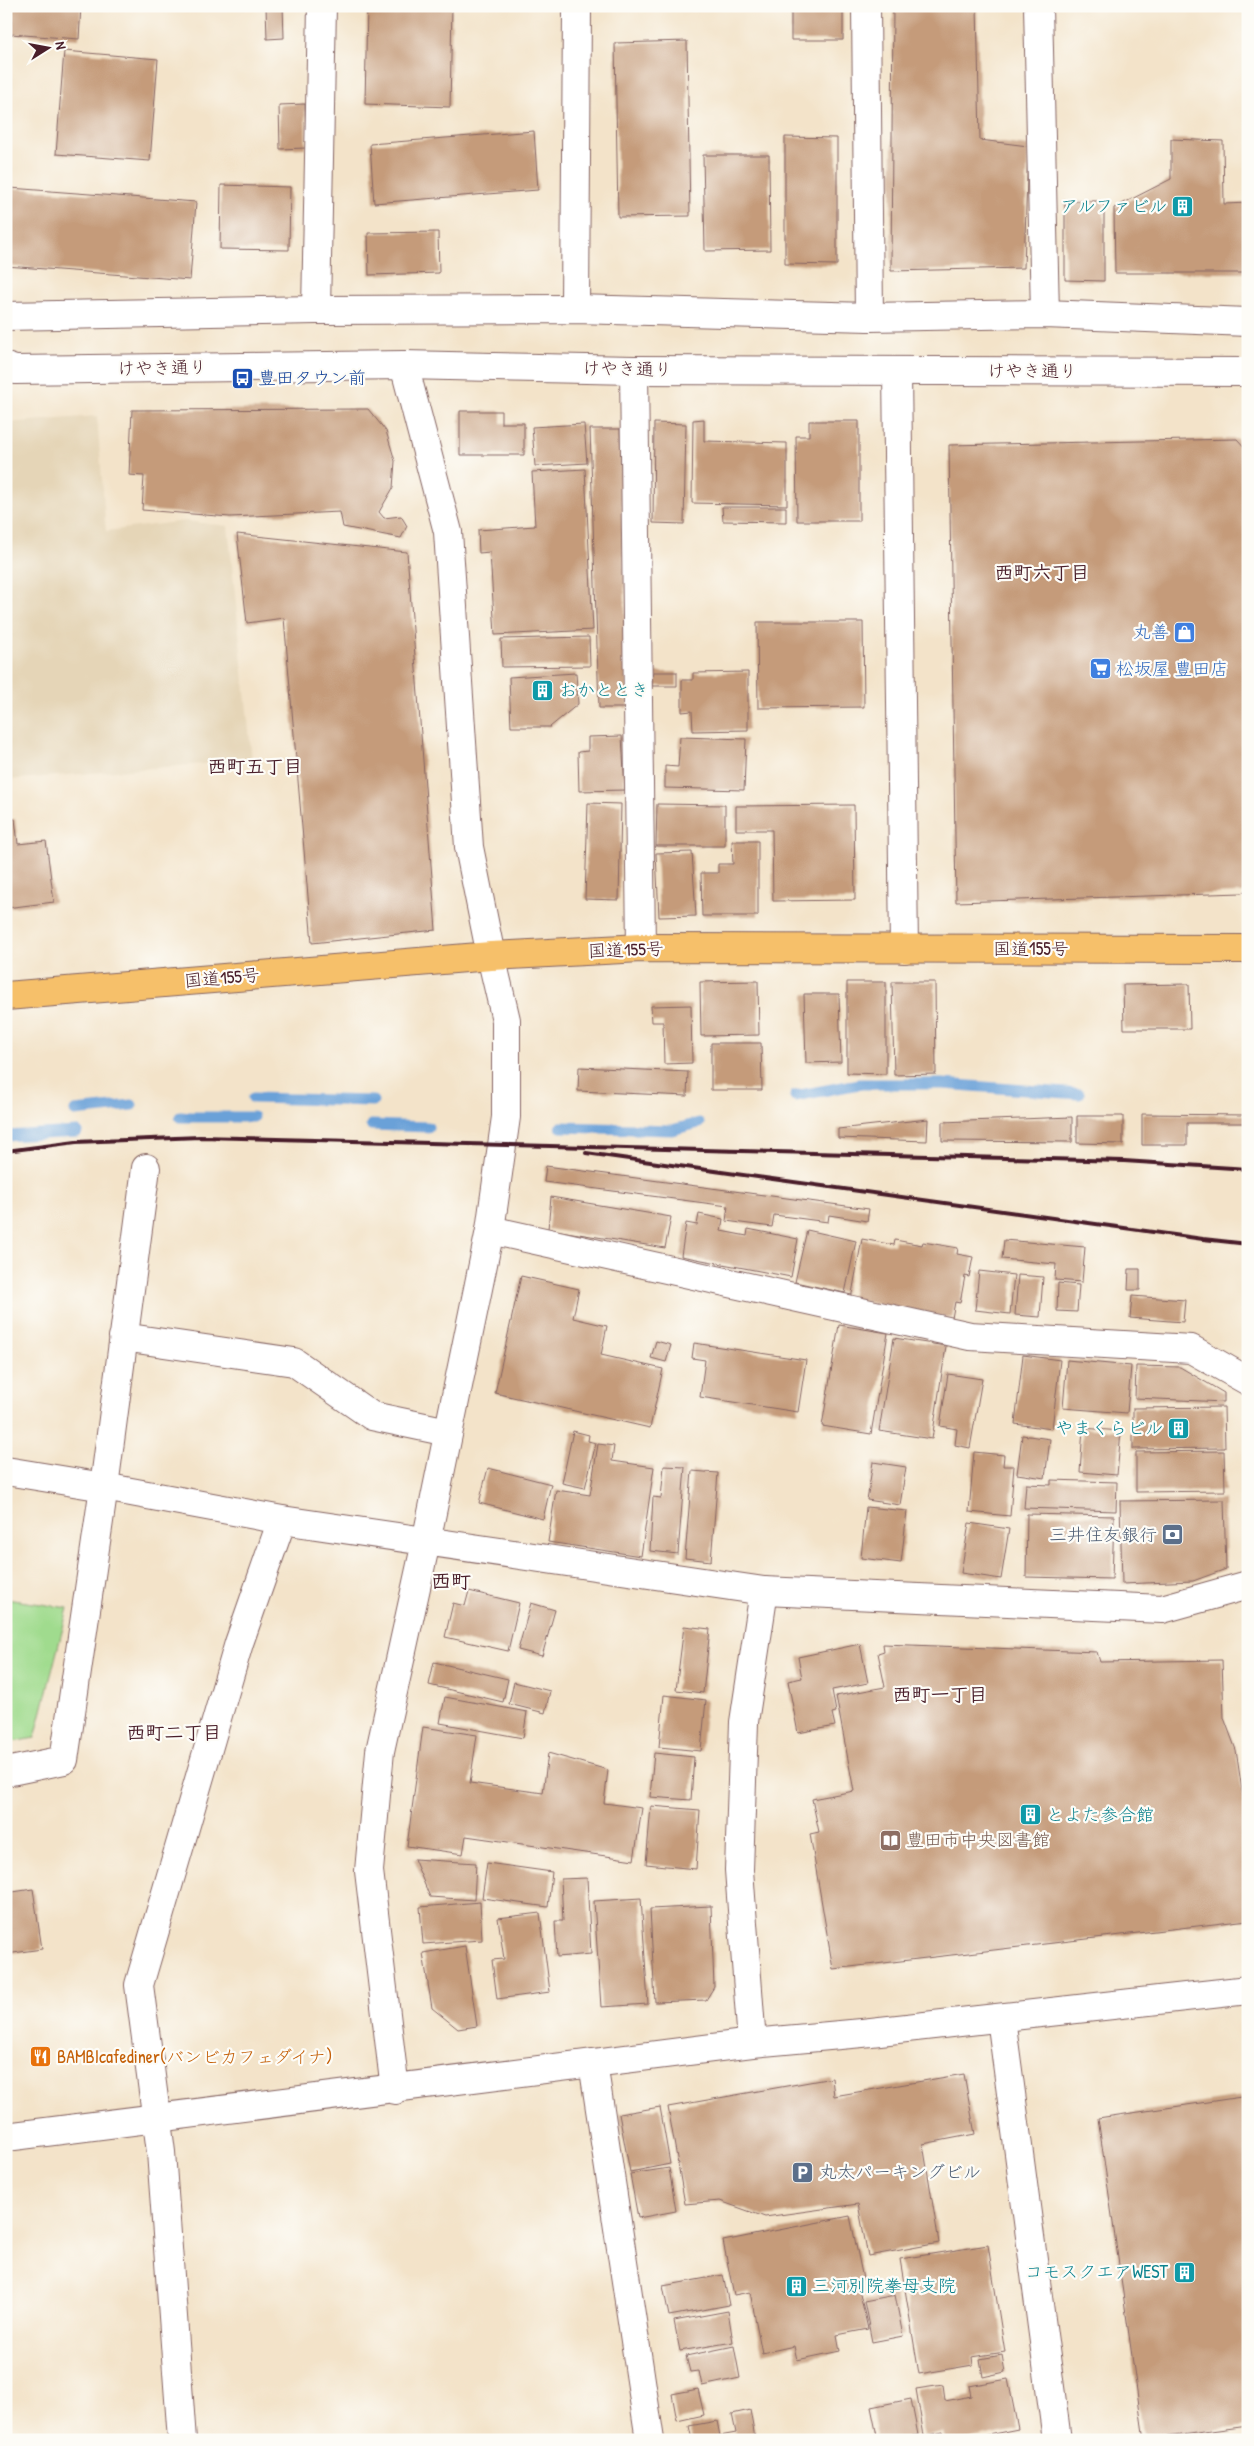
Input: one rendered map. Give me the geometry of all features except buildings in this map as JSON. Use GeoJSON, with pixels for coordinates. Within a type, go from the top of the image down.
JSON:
{"type":"FeatureCollection","features":[{"type":"Feature","properties":{"kind":"highway","name":"国道155号"},"geometry":{"type":"LineString","coordinates":[[6,996],[491,956],[641,948],[1248,949]]}},
{"type":"Feature","properties":{"kind":"street"},"geometry":{"type":"LineString","coordinates":[[316,310],[322,6]]}},
{"type":"Feature","properties":{"kind":"street"},"geometry":{"type":"LineString","coordinates":[[575,310],[577,6]]}},
{"type":"Feature","properties":{"kind":"street"},"geometry":{"type":"LineString","coordinates":[[866,6],[869,317]]}},
{"type":"Feature","properties":{"kind":"street"},"geometry":{"type":"LineString","coordinates":[[1038,6],[1045,314]]}},
{"type":"Feature","properties":{"kind":"street"},"geometry":{"type":"LineString","coordinates":[[6,316],[316,310],[575,310],[869,317],[1045,314],[1248,322]]}},
{"type":"Feature","properties":{"kind":"street"},"geometry":{"type":"LineString","coordinates":[[395,2090],[369,1871],[380,1750],[426,1542],[490,1230],[506,1117],[506,1020],[469,847],[448,532],[404,365]]}},
{"type":"Feature","properties":{"kind":"street","name":"けやき通り"},"geometry":{"type":"LineString","coordinates":[[6,366],[15,370],[404,365],[634,370],[1248,372]]}},
{"type":"Feature","properties":{"kind":"street"},"geometry":{"type":"LineString","coordinates":[[634,370],[641,948]]}},
{"type":"Feature","properties":{"kind":"street"},"geometry":{"type":"LineString","coordinates":[[897,371],[904,949]]}},
{"type":"Feature","properties":{"kind":"street"},"geometry":{"type":"LineString","coordinates":[[6,1772],[64,1760],[104,1487],[146,1168]]}},
{"type":"Feature","properties":{"kind":"street"},"geometry":{"type":"LineString","coordinates":[[490,1230],[970,1336],[1191,1349],[1248,1381]]}},
{"type":"Feature","properties":{"kind":"street"},"geometry":{"type":"LineString","coordinates":[[123,1337],[294,1362],[372,1416],[448,1432]]}},
{"type":"Feature","properties":{"kind":"street"},"geometry":{"type":"LineString","coordinates":[[6,1471],[282,1520],[764,1591],[1162,1610],[1248,1585]]}},
{"type":"Feature","properties":{"kind":"street"},"geometry":{"type":"LineString","coordinates":[[182,2440],[161,2152],[156,2118],[154,2083],[139,1985],[239,1643],[282,1520]]}},
{"type":"Feature","properties":{"kind":"street"},"geometry":{"type":"LineString","coordinates":[[752,2043],[739,1870],[744,1722],[764,1591]]}},
{"type":"Feature","properties":{"kind":"street"},"geometry":{"type":"LineString","coordinates":[[6,2138],[395,2090],[752,2043],[1002,2018],[1248,1990]]}},
{"type":"Feature","properties":{"kind":"street"},"geometry":{"type":"LineString","coordinates":[[1002,2018],[1057,2440]]}},
{"type":"Feature","properties":{"kind":"street"},"geometry":{"type":"LineString","coordinates":[[593,2063],[650,2440]]}},
{"type":"Feature","properties":{"kind":"shaded area"},"geometry":{"type":"Polygon","coordinates":[[[97,416],[106,531],[185,521],[228,526],[252,760],[6,780],[6,423],[97,416]]]}},
{"type":"Feature","properties":{"kind":"green space"},"geometry":{"type":"Polygon","coordinates":[[[6,1599],[68,1608],[35,1738],[6,1743],[6,1599]]]}},
{"type":"Feature","properties":{"kind":"waterway"},"geometry":{"type":"LineString","coordinates":[[795,1096],[859,1084],[943,1084],[1079,1094]]}},
{"type":"Feature","properties":{"kind":"waterway"},"geometry":{"type":"LineString","coordinates":[[253,1098],[373,1101]]}},
{"type":"Feature","properties":{"kind":"waterway"},"geometry":{"type":"LineString","coordinates":[[75,1111],[132,1105]]}},
{"type":"Feature","properties":{"kind":"waterway"},"geometry":{"type":"LineString","coordinates":[[180,1117],[253,1117]]}},
{"type":"Feature","properties":{"kind":"waterway"},"geometry":{"type":"LineString","coordinates":[[561,1127],[672,1130],[699,1123]]}},
{"type":"Feature","properties":{"kind":"waterway"},"geometry":{"type":"LineString","coordinates":[[371,1125],[428,1127]]}},
{"type":"Feature","properties":{"kind":"waterway"},"geometry":{"type":"LineString","coordinates":[[6,1136],[77,1132]]}},
{"type":"Feature","properties":{"kind":"railway"},"geometry":{"type":"LineString","coordinates":[[6,1151],[76,1142],[200,1137],[1124,1161],[1248,1169]]}},
{"type":"Feature","properties":{"kind":"railway"},"geometry":{"type":"LineString","coordinates":[[586,1153],[1248,1244]]}},
{"type":"Feature","properties":{"kind":"place","name":"アルファビル"},"geometry":{"type":"Point","coordinates":[1183,206]}},
{"type":"Feature","properties":{"kind":"place","name":"豊田タウン前"},"geometry":{"type":"Point","coordinates":[242,378]}},
{"type":"Feature","properties":{"kind":"place","name":"丸善"},"geometry":{"type":"Point","coordinates":[1185,632]}},
{"type":"Feature","properties":{"kind":"place","name":"松坂屋 豊田店"},"geometry":{"type":"Point","coordinates":[1100,669]}},
{"type":"Feature","properties":{"kind":"place","name":"おかととき"},"geometry":{"type":"Point","coordinates":[543,690]}},
{"type":"Feature","properties":{"kind":"place","name":"やまくらビル"},"geometry":{"type":"Point","coordinates":[1179,1428]}},
{"type":"Feature","properties":{"kind":"place","name":"三井住友銀行"},"geometry":{"type":"Point","coordinates":[1173,1535]}},
{"type":"Feature","properties":{"kind":"place","name":"とよた参合館"},"geometry":{"type":"Point","coordinates":[1030,1815]}},
{"type":"Feature","properties":{"kind":"place","name":"豊田市中央図書館"},"geometry":{"type":"Point","coordinates":[890,1840]}},
{"type":"Feature","properties":{"kind":"place","name":"BAMBIcafediner(バンビカフェダイナ)"},"geometry":{"type":"Point","coordinates":[41,2057]}},
{"type":"Feature","properties":{"kind":"place","name":"丸太パーキングビル"},"geometry":{"type":"Point","coordinates":[803,2172]}},
{"type":"Feature","properties":{"kind":"place","name":"コモスクエアWEST"},"geometry":{"type":"Point","coordinates":[1184,2272]}},
{"type":"Feature","properties":{"kind":"place","name":"三河別院拳母支院"},"geometry":{"type":"Point","coordinates":[796,2286]}},
{"type":"Feature","properties":{"kind":"district","name":"西町六丁目"},"geometry":{"type":"Point","coordinates":[1042,572]}},
{"type":"Feature","properties":{"kind":"district","name":"西町五丁目"},"geometry":{"type":"Point","coordinates":[255,766]}},
{"type":"Feature","properties":{"kind":"district","name":"西町"},"geometry":{"type":"Point","coordinates":[451,1581]}},
{"type":"Feature","properties":{"kind":"district","name":"西町一丁目"},"geometry":{"type":"Point","coordinates":[940,1694]}},
{"type":"Feature","properties":{"kind":"district","name":"西町二丁目"},"geometry":{"type":"Point","coordinates":[174,1732]}}]}
